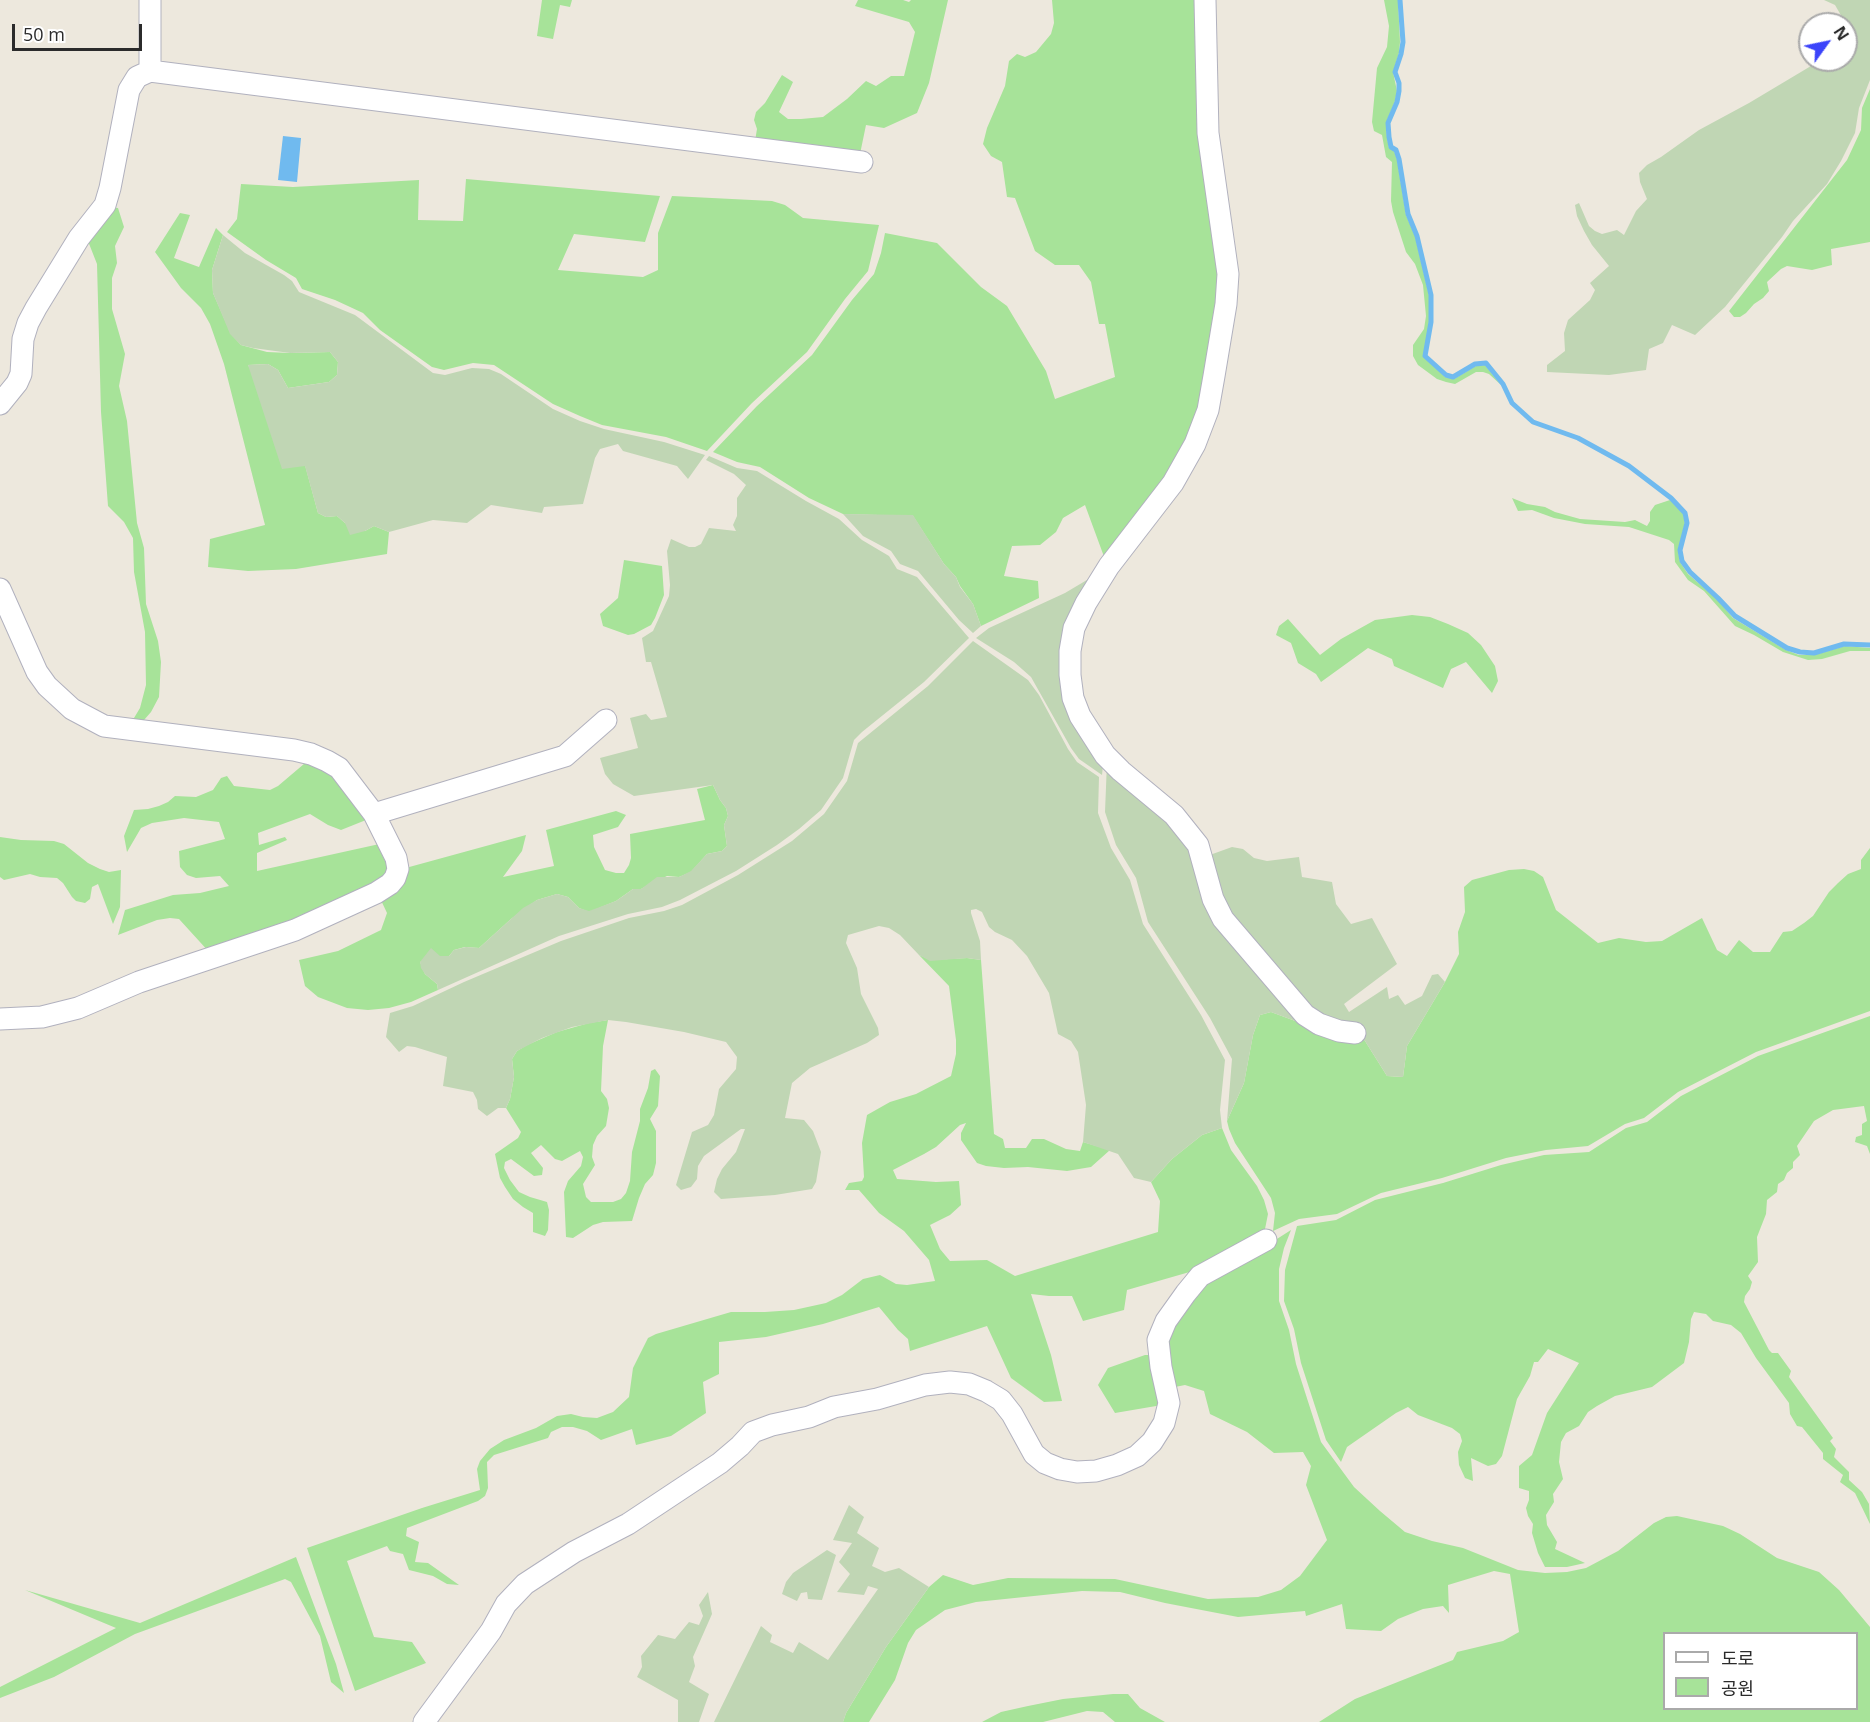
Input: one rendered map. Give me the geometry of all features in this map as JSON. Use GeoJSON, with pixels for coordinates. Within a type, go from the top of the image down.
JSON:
{"type":"FeatureCollection","features":[{"type":"Feature","properties":{"kind":"street"},"geometry":{"type":"LineString","coordinates":[[150,0],[150,71]]}},
{"type":"Feature","properties":{"kind":"street"},"geometry":{"type":"LineString","coordinates":[[1206,0],[1208,133],[1227,274],[1226,304],[1215,376],[1208,410],[1195,444],[1173,483],[1109,566],[1074,628],[1070,651],[1073,698],[1080,716],[1105,755],[1174,815],[1198,845],[1213,898],[1223,919],[1305,1015],[1319,1024],[1338,1031],[1355,1033]]}},
{"type":"Feature","properties":{"kind":"street"},"geometry":{"type":"LineString","coordinates":[[0,404],[21,374],[23,339],[28,323],[79,238],[105,205],[129,90],[137,77],[150,71],[862,162]]}},
{"type":"Feature","properties":{"kind":"street"},"geometry":{"type":"LineString","coordinates":[[0,589],[37,672],[47,687],[86,718],[104,726],[126,731],[233,741],[311,754],[339,768],[374,814],[396,858],[398,869],[390,884],[376,893],[295,930],[139,982],[78,1008],[42,1017],[0,1019]]}},
{"type":"Feature","properties":{"kind":"street"},"geometry":{"type":"LineString","coordinates":[[374,814],[565,756],[606,720]]}},
{"type":"Feature","properties":{"kind":"street"},"geometry":{"type":"LineString","coordinates":[[424,1722],[491,1631],[506,1604],[525,1584],[550,1566],[628,1524],[720,1463],[753,1432],[772,1425],[809,1417],[834,1407],[888,1396],[924,1385],[950,1382],[969,1384],[1001,1400],[1012,1414],[1034,1454],[1045,1463],[1060,1469],[1096,1472],[1117,1466],[1137,1456],[1152,1442],[1164,1424],[1169,1403],[1158,1340],[1166,1321],[1200,1276],[1266,1240]]}},
{"type":"Feature","properties":{"kind":"green space"},"geometry":{"type":"Polygon","coordinates":[[[542,0],[572,0],[570,7],[560,5],[553,39],[537,36],[542,0]]]}},
{"type":"Feature","properties":{"kind":"green space"},"geometry":{"type":"Polygon","coordinates":[[[858,0],[909,2],[911,0],[948,0],[929,83],[917,113],[884,128],[866,125],[860,154],[755,141],[756,112],[765,103],[782,75],[793,82],[779,112],[788,119],[823,117],[866,81],[876,86],[891,76],[904,76],[915,32],[909,22],[855,6],[858,0]]]}},
{"type":"Feature","properties":{"kind":"green space"},"geometry":{"type":"Polygon","coordinates":[[[1052,0],[1203,0],[1224,276],[1196,432],[1106,562],[1085,505],[1063,518],[1056,532],[1040,545],[1012,546],[1004,576],[1038,581],[1039,598],[981,626],[973,604],[913,516],[843,514],[809,498],[760,467],[737,462],[713,452],[757,406],[812,355],[874,274],[885,233],[937,243],[981,287],[1007,306],[1046,371],[1055,399],[1115,377],[1105,324],[1099,324],[1091,282],[1079,265],[1055,265],[1035,251],[1015,198],[1007,197],[1002,162],[991,156],[983,144],[987,128],[1005,86],[1009,61],[1017,54],[1025,57],[1036,52],[1051,34],[1054,23],[1052,0]]]}},
{"type":"Feature","properties":{"kind":"green space"},"geometry":{"type":"Polygon","coordinates":[[[1384,0],[1398,0],[1400,42],[1393,72],[1397,91],[1386,123],[1387,137],[1389,148],[1394,151],[1397,159],[1406,215],[1415,236],[1429,295],[1429,322],[1424,356],[1445,377],[1454,379],[1476,366],[1485,365],[1501,385],[1489,374],[1483,372],[1476,372],[1455,384],[1446,382],[1437,379],[1418,365],[1413,356],[1413,345],[1424,329],[1426,316],[1423,285],[1415,264],[1406,252],[1393,212],[1392,162],[1386,157],[1382,135],[1374,131],[1372,122],[1377,68],[1387,47],[1389,26],[1384,0]]]}},
{"type":"Feature","properties":{"kind":"green space"},"geometry":{"type":"Polygon","coordinates":[[[1824,0],[1870,0],[1870,80],[1859,108],[1855,133],[1827,184],[1793,221],[1725,307],[1695,335],[1672,325],[1663,343],[1649,349],[1646,370],[1609,375],[1547,372],[1547,365],[1565,351],[1564,333],[1568,320],[1590,300],[1595,290],[1590,283],[1609,266],[1584,231],[1575,205],[1579,203],[1589,226],[1595,231],[1602,234],[1617,230],[1624,235],[1636,211],[1647,199],[1639,173],[1647,165],[1699,130],[1801,72],[1858,72],[1858,12],[1839,12],[1835,5],[1824,0]]]}},
{"type":"Feature","properties":{"kind":"green space"},"geometry":{"type":"Polygon","coordinates":[[[1870,89],[1870,242],[1831,249],[1832,265],[1812,270],[1787,266],[1781,269],[1767,282],[1769,291],[1763,298],[1740,317],[1734,317],[1729,311],[1847,160],[1861,130],[1862,108],[1870,89]]]}},
{"type":"Feature","properties":{"kind":"green space"},"geometry":{"type":"Polygon","coordinates":[[[466,179],[660,196],[645,242],[574,234],[558,270],[643,277],[658,270],[658,233],[672,196],[772,201],[785,205],[803,218],[879,225],[868,271],[807,352],[752,403],[707,451],[666,437],[602,425],[553,404],[494,365],[473,363],[444,370],[432,367],[380,330],[363,313],[335,300],[302,289],[296,278],[227,232],[237,219],[241,184],[293,187],[419,180],[418,220],[463,221],[466,179]]]}},
{"type":"Feature","properties":{"kind":"green space"},"geometry":{"type":"Polygon","coordinates":[[[106,207],[118,208],[124,227],[115,246],[117,263],[112,278],[112,309],[125,354],[119,386],[127,421],[137,523],[144,548],[146,604],[158,641],[161,662],[159,697],[151,712],[137,728],[125,726],[140,708],[146,685],[145,632],[134,572],[133,538],[124,522],[108,506],[101,412],[97,264],[86,236],[106,207]]]}},
{"type":"Feature","properties":{"kind":"green space"},"geometry":{"type":"Polygon","coordinates":[[[180,213],[190,215],[174,258],[199,267],[216,228],[223,235],[212,270],[213,293],[231,334],[241,345],[267,352],[330,352],[338,362],[337,375],[329,382],[288,388],[278,370],[268,364],[248,365],[305,465],[318,513],[326,517],[337,516],[345,523],[365,531],[374,526],[389,532],[387,554],[296,569],[248,571],[208,567],[210,539],[265,525],[224,364],[210,324],[201,308],[181,288],[155,252],[180,213]]]}},
{"type":"Feature","properties":{"kind":"green space"},"geometry":{"type":"Polygon","coordinates":[[[223,235],[245,253],[292,281],[299,292],[355,315],[433,373],[445,375],[472,368],[489,369],[501,374],[553,409],[580,421],[705,455],[688,479],[677,466],[623,451],[618,444],[600,449],[595,458],[583,504],[544,507],[542,513],[491,505],[467,523],[433,520],[389,532],[374,526],[350,535],[345,523],[337,516],[326,517],[318,513],[305,466],[282,469],[248,365],[268,364],[278,370],[288,388],[329,382],[337,375],[338,362],[330,352],[290,353],[241,345],[230,334],[213,293],[212,270],[223,235]]]}},
{"type":"Feature","properties":{"kind":"green space"},"geometry":{"type":"Polygon","coordinates":[[[709,456],[737,468],[757,471],[839,519],[862,540],[889,556],[897,569],[917,577],[969,638],[924,682],[854,740],[843,778],[821,810],[777,845],[736,871],[680,900],[559,936],[438,990],[437,984],[421,968],[420,962],[431,948],[440,956],[449,956],[454,950],[466,947],[479,948],[523,908],[537,900],[557,894],[568,897],[579,908],[589,911],[616,901],[633,889],[641,889],[657,877],[679,877],[691,871],[707,854],[722,851],[727,846],[724,825],[728,816],[713,785],[634,796],[613,784],[605,774],[600,758],[638,748],[630,718],[646,714],[651,720],[667,717],[651,662],[646,662],[642,638],[653,631],[669,596],[667,551],[671,539],[689,547],[695,547],[701,544],[709,528],[736,531],[733,525],[737,516],[737,498],[746,485],[734,474],[706,460],[709,456]]]}},
{"type":"Feature","properties":{"kind":"green space"},"geometry":{"type":"Polygon","coordinates":[[[1512,498],[1580,519],[1625,522],[1635,520],[1647,526],[1650,521],[1650,512],[1655,505],[1670,500],[1683,513],[1685,523],[1678,550],[1680,562],[1688,574],[1717,599],[1733,618],[1786,650],[1799,655],[1814,655],[1845,646],[1870,648],[1870,651],[1850,651],[1822,659],[1808,660],[1783,652],[1735,626],[1704,591],[1688,580],[1675,562],[1674,544],[1669,540],[1629,527],[1585,524],[1554,518],[1532,510],[1518,511],[1512,498]]]}},
{"type":"Feature","properties":{"kind":"green space"},"geometry":{"type":"Polygon","coordinates":[[[843,514],[913,515],[973,604],[981,626],[973,633],[959,620],[918,571],[900,564],[891,551],[863,536],[843,514]]]}},
{"type":"Feature","properties":{"kind":"green space"},"geometry":{"type":"Polygon","coordinates":[[[624,560],[662,566],[664,595],[651,625],[628,635],[603,626],[600,614],[618,598],[624,560]]]}},
{"type":"Feature","properties":{"kind":"green space"},"geometry":{"type":"Polygon","coordinates":[[[1102,571],[1067,650],[1104,756],[1102,775],[1079,759],[1071,748],[1031,677],[1014,662],[976,638],[989,628],[1065,593],[1102,571]]]}},
{"type":"Feature","properties":{"kind":"green space"},"geometry":{"type":"Polygon","coordinates":[[[1412,615],[1430,617],[1448,624],[1468,633],[1481,645],[1495,666],[1498,681],[1492,693],[1466,662],[1451,669],[1443,688],[1394,666],[1392,659],[1368,648],[1321,682],[1316,674],[1298,663],[1291,643],[1276,635],[1279,626],[1288,619],[1320,655],[1341,639],[1375,620],[1412,615]]]}},
{"type":"Feature","properties":{"kind":"green space"},"geometry":{"type":"Polygon","coordinates":[[[973,641],[1028,680],[1077,762],[1099,777],[1098,813],[1111,848],[1130,880],[1143,924],[1201,1015],[1225,1060],[1220,1110],[1222,1128],[1202,1135],[1172,1159],[1151,1182],[1134,1178],[1118,1154],[1083,1142],[1086,1105],[1078,1052],[1071,1041],[1058,1034],[1049,993],[1027,956],[1012,940],[989,927],[982,912],[976,909],[971,910],[971,913],[980,941],[981,960],[967,958],[930,961],[919,955],[900,935],[889,928],[879,926],[848,935],[846,943],[857,968],[861,994],[878,1028],[879,1035],[867,1043],[810,1068],[792,1083],[785,1118],[804,1120],[813,1131],[821,1152],[816,1182],[812,1189],[775,1195],[721,1199],[714,1192],[717,1179],[736,1152],[745,1129],[741,1129],[704,1156],[698,1166],[697,1179],[691,1187],[681,1190],[676,1185],[692,1132],[708,1125],[714,1115],[719,1089],[736,1069],[737,1057],[726,1042],[684,1032],[608,1020],[572,1027],[542,1038],[517,1051],[512,1059],[514,1077],[506,1108],[498,1108],[487,1116],[478,1109],[473,1092],[443,1086],[447,1057],[407,1046],[399,1052],[386,1037],[390,1013],[413,1006],[561,941],[629,918],[682,905],[738,875],[792,841],[824,814],[847,781],[858,743],[928,686],[973,641]]]}},
{"type":"Feature","properties":{"kind":"green space"},"geometry":{"type":"Polygon","coordinates":[[[311,758],[326,764],[371,818],[341,830],[310,814],[258,833],[259,845],[285,837],[287,840],[257,853],[257,871],[384,843],[393,867],[373,891],[210,953],[179,919],[157,920],[118,935],[125,910],[173,895],[200,893],[229,886],[220,876],[196,878],[187,875],[180,867],[179,851],[225,839],[219,822],[184,818],[152,823],[141,828],[127,852],[124,836],[134,810],[159,806],[175,796],[196,797],[213,790],[221,778],[227,776],[234,786],[270,790],[311,758]]]}},
{"type":"Feature","properties":{"kind":"green space"},"geometry":{"type":"Polygon","coordinates":[[[1107,762],[1172,817],[1204,873],[1298,1022],[1271,1012],[1260,1015],[1253,1035],[1244,1083],[1227,1121],[1232,1059],[1210,1018],[1148,922],[1136,878],[1116,845],[1105,812],[1107,762]]]}},
{"type":"Feature","properties":{"kind":"green space"},"geometry":{"type":"Polygon","coordinates":[[[713,785],[728,816],[724,825],[727,846],[722,851],[707,854],[691,872],[679,877],[667,876],[641,889],[633,889],[616,901],[589,912],[579,908],[568,897],[557,894],[537,900],[511,919],[479,948],[465,947],[454,950],[449,956],[440,956],[420,962],[425,974],[437,984],[438,990],[411,1002],[389,1008],[368,1010],[347,1008],[318,997],[305,986],[299,960],[338,951],[381,930],[387,913],[379,896],[402,869],[526,835],[522,851],[503,877],[554,866],[546,830],[616,811],[626,815],[618,827],[593,835],[594,847],[605,870],[624,873],[631,858],[630,834],[705,820],[697,789],[713,785]]]}},
{"type":"Feature","properties":{"kind":"green space"},"geometry":{"type":"Polygon","coordinates":[[[0,837],[54,841],[64,844],[88,863],[100,869],[109,872],[121,870],[120,907],[113,924],[98,884],[92,887],[90,899],[85,903],[76,901],[57,878],[30,874],[4,880],[0,877],[0,837]]]}},
{"type":"Feature","properties":{"kind":"green space"},"geometry":{"type":"Polygon","coordinates":[[[1232,847],[1243,849],[1254,858],[1267,861],[1299,857],[1302,877],[1332,882],[1336,904],[1351,924],[1372,918],[1397,964],[1344,1004],[1349,1012],[1387,987],[1389,999],[1398,995],[1405,1005],[1422,996],[1432,975],[1438,974],[1445,982],[1407,1046],[1403,1077],[1387,1076],[1360,1033],[1320,1021],[1226,917],[1207,856],[1232,847]]]}},
{"type":"Feature","properties":{"kind":"green space"},"geometry":{"type":"Polygon","coordinates":[[[1870,848],[1870,1011],[1756,1052],[1678,1092],[1644,1118],[1625,1124],[1588,1146],[1546,1150],[1506,1158],[1442,1178],[1381,1193],[1337,1214],[1299,1219],[1273,1231],[1275,1213],[1271,1198],[1235,1143],[1227,1121],[1244,1083],[1253,1035],[1260,1015],[1271,1012],[1298,1022],[1360,1033],[1387,1076],[1403,1077],[1407,1046],[1459,954],[1458,932],[1465,912],[1464,887],[1472,880],[1509,870],[1534,871],[1543,877],[1556,910],[1598,943],[1619,938],[1646,942],[1662,941],[1702,918],[1717,950],[1727,956],[1739,940],[1753,952],[1770,952],[1783,932],[1792,931],[1813,916],[1838,883],[1848,874],[1861,869],[1861,860],[1870,848]]]}},
{"type":"Feature","properties":{"kind":"green space"},"geometry":{"type":"Polygon","coordinates":[[[919,955],[931,960],[967,958],[981,960],[994,1134],[1003,1139],[1005,1148],[1026,1148],[1032,1139],[1044,1139],[1066,1149],[1080,1151],[1083,1142],[1110,1150],[1091,1167],[1067,1171],[986,1166],[977,1163],[961,1140],[961,1133],[966,1123],[960,1125],[936,1147],[893,1170],[897,1179],[959,1181],[961,1205],[950,1215],[930,1225],[940,1249],[950,1261],[987,1260],[1015,1276],[1158,1232],[1160,1201],[1151,1182],[1172,1159],[1202,1135],[1222,1128],[1231,1150],[1257,1186],[1264,1200],[1268,1214],[1264,1234],[1200,1269],[1127,1290],[1124,1310],[1083,1321],[1072,1296],[1031,1294],[1051,1355],[1062,1401],[1044,1402],[1011,1378],[987,1326],[910,1351],[908,1339],[879,1307],[823,1324],[766,1337],[719,1342],[719,1374],[703,1382],[706,1413],[671,1436],[636,1445],[632,1429],[601,1440],[587,1431],[562,1427],[551,1432],[548,1438],[494,1455],[487,1462],[488,1488],[485,1496],[478,1501],[407,1528],[406,1536],[419,1542],[415,1562],[428,1563],[459,1585],[447,1584],[433,1576],[409,1570],[403,1554],[390,1551],[387,1546],[347,1561],[374,1637],[412,1642],[426,1663],[355,1691],[307,1548],[480,1490],[477,1469],[480,1461],[490,1449],[504,1440],[536,1428],[557,1416],[571,1414],[597,1418],[613,1412],[629,1397],[633,1368],[648,1338],[656,1334],[731,1312],[794,1310],[826,1303],[842,1295],[863,1279],[880,1275],[896,1284],[907,1285],[935,1281],[929,1260],[904,1231],[879,1213],[859,1190],[845,1190],[849,1183],[862,1181],[864,1177],[862,1143],[867,1115],[890,1102],[916,1094],[951,1076],[956,1054],[956,1040],[949,986],[919,955]]]}},
{"type":"Feature","properties":{"kind":"green space"},"geometry":{"type":"Polygon","coordinates":[[[1870,1016],[1870,1154],[1867,1146],[1855,1142],[1856,1137],[1862,1135],[1862,1124],[1867,1121],[1864,1106],[1833,1110],[1814,1121],[1797,1146],[1800,1155],[1793,1162],[1793,1168],[1778,1184],[1777,1192],[1767,1200],[1766,1214],[1757,1237],[1758,1262],[1748,1276],[1752,1282],[1744,1302],[1769,1350],[1772,1353],[1778,1353],[1791,1371],[1789,1377],[1833,1438],[1830,1441],[1836,1449],[1834,1457],[1849,1472],[1849,1480],[1862,1492],[1869,1504],[1870,1524],[1855,1493],[1840,1482],[1843,1475],[1823,1459],[1823,1453],[1802,1427],[1797,1426],[1790,1414],[1789,1403],[1741,1333],[1731,1325],[1713,1321],[1706,1314],[1694,1312],[1684,1363],[1652,1387],[1615,1396],[1597,1406],[1588,1412],[1579,1426],[1566,1433],[1561,1442],[1559,1462],[1563,1479],[1553,1494],[1554,1502],[1546,1515],[1547,1525],[1557,1542],[1555,1549],[1585,1563],[1567,1567],[1545,1567],[1538,1553],[1532,1533],[1533,1524],[1526,1508],[1529,1491],[1519,1488],[1519,1466],[1532,1455],[1547,1413],[1579,1363],[1548,1349],[1538,1362],[1534,1362],[1530,1376],[1517,1399],[1502,1456],[1496,1464],[1488,1466],[1471,1458],[1473,1481],[1465,1478],[1459,1465],[1458,1452],[1462,1441],[1460,1434],[1452,1428],[1418,1415],[1408,1407],[1347,1447],[1341,1462],[1326,1440],[1284,1301],[1285,1270],[1297,1226],[1336,1220],[1375,1200],[1443,1183],[1501,1165],[1544,1155],[1589,1152],[1626,1128],[1647,1122],[1681,1096],[1758,1056],[1870,1016]]]}},
{"type":"Feature","properties":{"kind":"green space"},"geometry":{"type":"Polygon","coordinates":[[[608,1020],[603,1046],[601,1091],[607,1099],[609,1108],[606,1126],[593,1145],[592,1157],[595,1165],[583,1184],[586,1197],[591,1202],[613,1202],[621,1199],[626,1193],[630,1181],[632,1152],[640,1121],[640,1109],[648,1088],[651,1071],[655,1069],[660,1076],[658,1106],[650,1119],[656,1131],[656,1163],[653,1175],[645,1184],[632,1221],[603,1222],[593,1225],[573,1238],[566,1237],[564,1192],[568,1181],[581,1166],[583,1157],[580,1151],[562,1161],[555,1159],[541,1145],[531,1153],[543,1168],[542,1175],[534,1176],[511,1159],[505,1162],[504,1168],[519,1192],[547,1202],[548,1230],[545,1236],[533,1232],[533,1213],[513,1199],[505,1187],[500,1178],[495,1154],[518,1138],[521,1132],[506,1108],[514,1077],[512,1059],[517,1051],[527,1045],[557,1032],[608,1020]]]}},
{"type":"Feature","properties":{"kind":"green space"},"geometry":{"type":"Polygon","coordinates":[[[1291,1230],[1279,1269],[1279,1301],[1289,1330],[1296,1364],[1321,1442],[1354,1487],[1380,1511],[1405,1532],[1463,1548],[1518,1570],[1545,1573],[1586,1568],[1618,1551],[1654,1523],[1666,1517],[1677,1516],[1723,1526],[1777,1558],[1819,1572],[1839,1590],[1870,1627],[1870,1722],[1319,1722],[1355,1699],[1453,1660],[1457,1652],[1503,1641],[1519,1632],[1510,1574],[1494,1571],[1448,1585],[1449,1613],[1443,1606],[1423,1609],[1398,1619],[1381,1631],[1346,1629],[1342,1604],[1306,1616],[1305,1611],[1238,1617],[1120,1592],[1082,1591],[976,1602],[945,1610],[916,1630],[908,1643],[895,1680],[869,1722],[843,1722],[846,1713],[886,1647],[929,1587],[943,1575],[973,1585],[1008,1578],[1115,1579],[1208,1599],[1258,1597],[1281,1590],[1300,1576],[1327,1540],[1306,1485],[1311,1466],[1303,1452],[1274,1453],[1247,1432],[1210,1414],[1204,1391],[1185,1385],[1170,1388],[1162,1340],[1189,1295],[1291,1230]]]}},
{"type":"Feature","properties":{"kind":"green space"},"geometry":{"type":"Polygon","coordinates":[[[1150,1355],[1162,1405],[1115,1413],[1098,1385],[1108,1368],[1150,1355]]]}},
{"type":"Feature","properties":{"kind":"green space"},"geometry":{"type":"Polygon","coordinates":[[[849,1505],[864,1517],[857,1533],[879,1548],[872,1566],[885,1572],[899,1568],[929,1587],[886,1647],[846,1713],[843,1722],[714,1722],[761,1626],[772,1635],[770,1642],[793,1653],[799,1642],[828,1660],[878,1589],[868,1586],[864,1595],[837,1592],[850,1574],[839,1562],[852,1543],[833,1540],[849,1505]]]}},
{"type":"Feature","properties":{"kind":"green space"},"geometry":{"type":"Polygon","coordinates":[[[827,1550],[836,1555],[822,1600],[808,1599],[807,1592],[801,1593],[797,1601],[782,1594],[786,1582],[793,1573],[827,1550]]]}},
{"type":"Feature","properties":{"kind":"green space"},"geometry":{"type":"Polygon","coordinates":[[[296,1557],[336,1664],[344,1693],[331,1682],[320,1636],[291,1582],[285,1579],[135,1634],[54,1677],[0,1698],[0,1687],[116,1628],[25,1590],[140,1623],[296,1557]]]}},
{"type":"Feature","properties":{"kind":"green space"},"geometry":{"type":"Polygon","coordinates":[[[708,1592],[712,1614],[693,1657],[695,1666],[689,1682],[709,1694],[699,1722],[678,1722],[678,1700],[637,1677],[642,1667],[641,1656],[658,1635],[675,1639],[689,1622],[699,1625],[703,1616],[699,1605],[708,1592]]]}},
{"type":"Feature","properties":{"kind":"green space"},"geometry":{"type":"Polygon","coordinates":[[[1128,1694],[1140,1708],[1165,1722],[1115,1722],[1103,1712],[1087,1711],[1043,1722],[982,1722],[1001,1712],[1028,1706],[1063,1699],[1128,1694]]]}},
{"type":"Feature","properties":{"kind":"water"},"geometry":{"type":"Polygon","coordinates":[[[283,136],[301,138],[297,182],[278,180],[283,136]]]}},
{"type":"Feature","properties":{"kind":"waterway"},"geometry":{"type":"LineString","coordinates":[[1400,0],[1403,42],[1395,72],[1399,91],[1388,123],[1391,147],[1396,150],[1399,159],[1408,214],[1417,236],[1431,295],[1431,322],[1425,356],[1446,375],[1453,377],[1475,364],[1486,363],[1503,384],[1512,403],[1533,422],[1578,438],[1629,466],[1671,498],[1685,513],[1687,523],[1680,550],[1682,561],[1690,572],[1735,616],[1787,648],[1800,652],[1814,653],[1844,644],[1870,645]]}}]}
